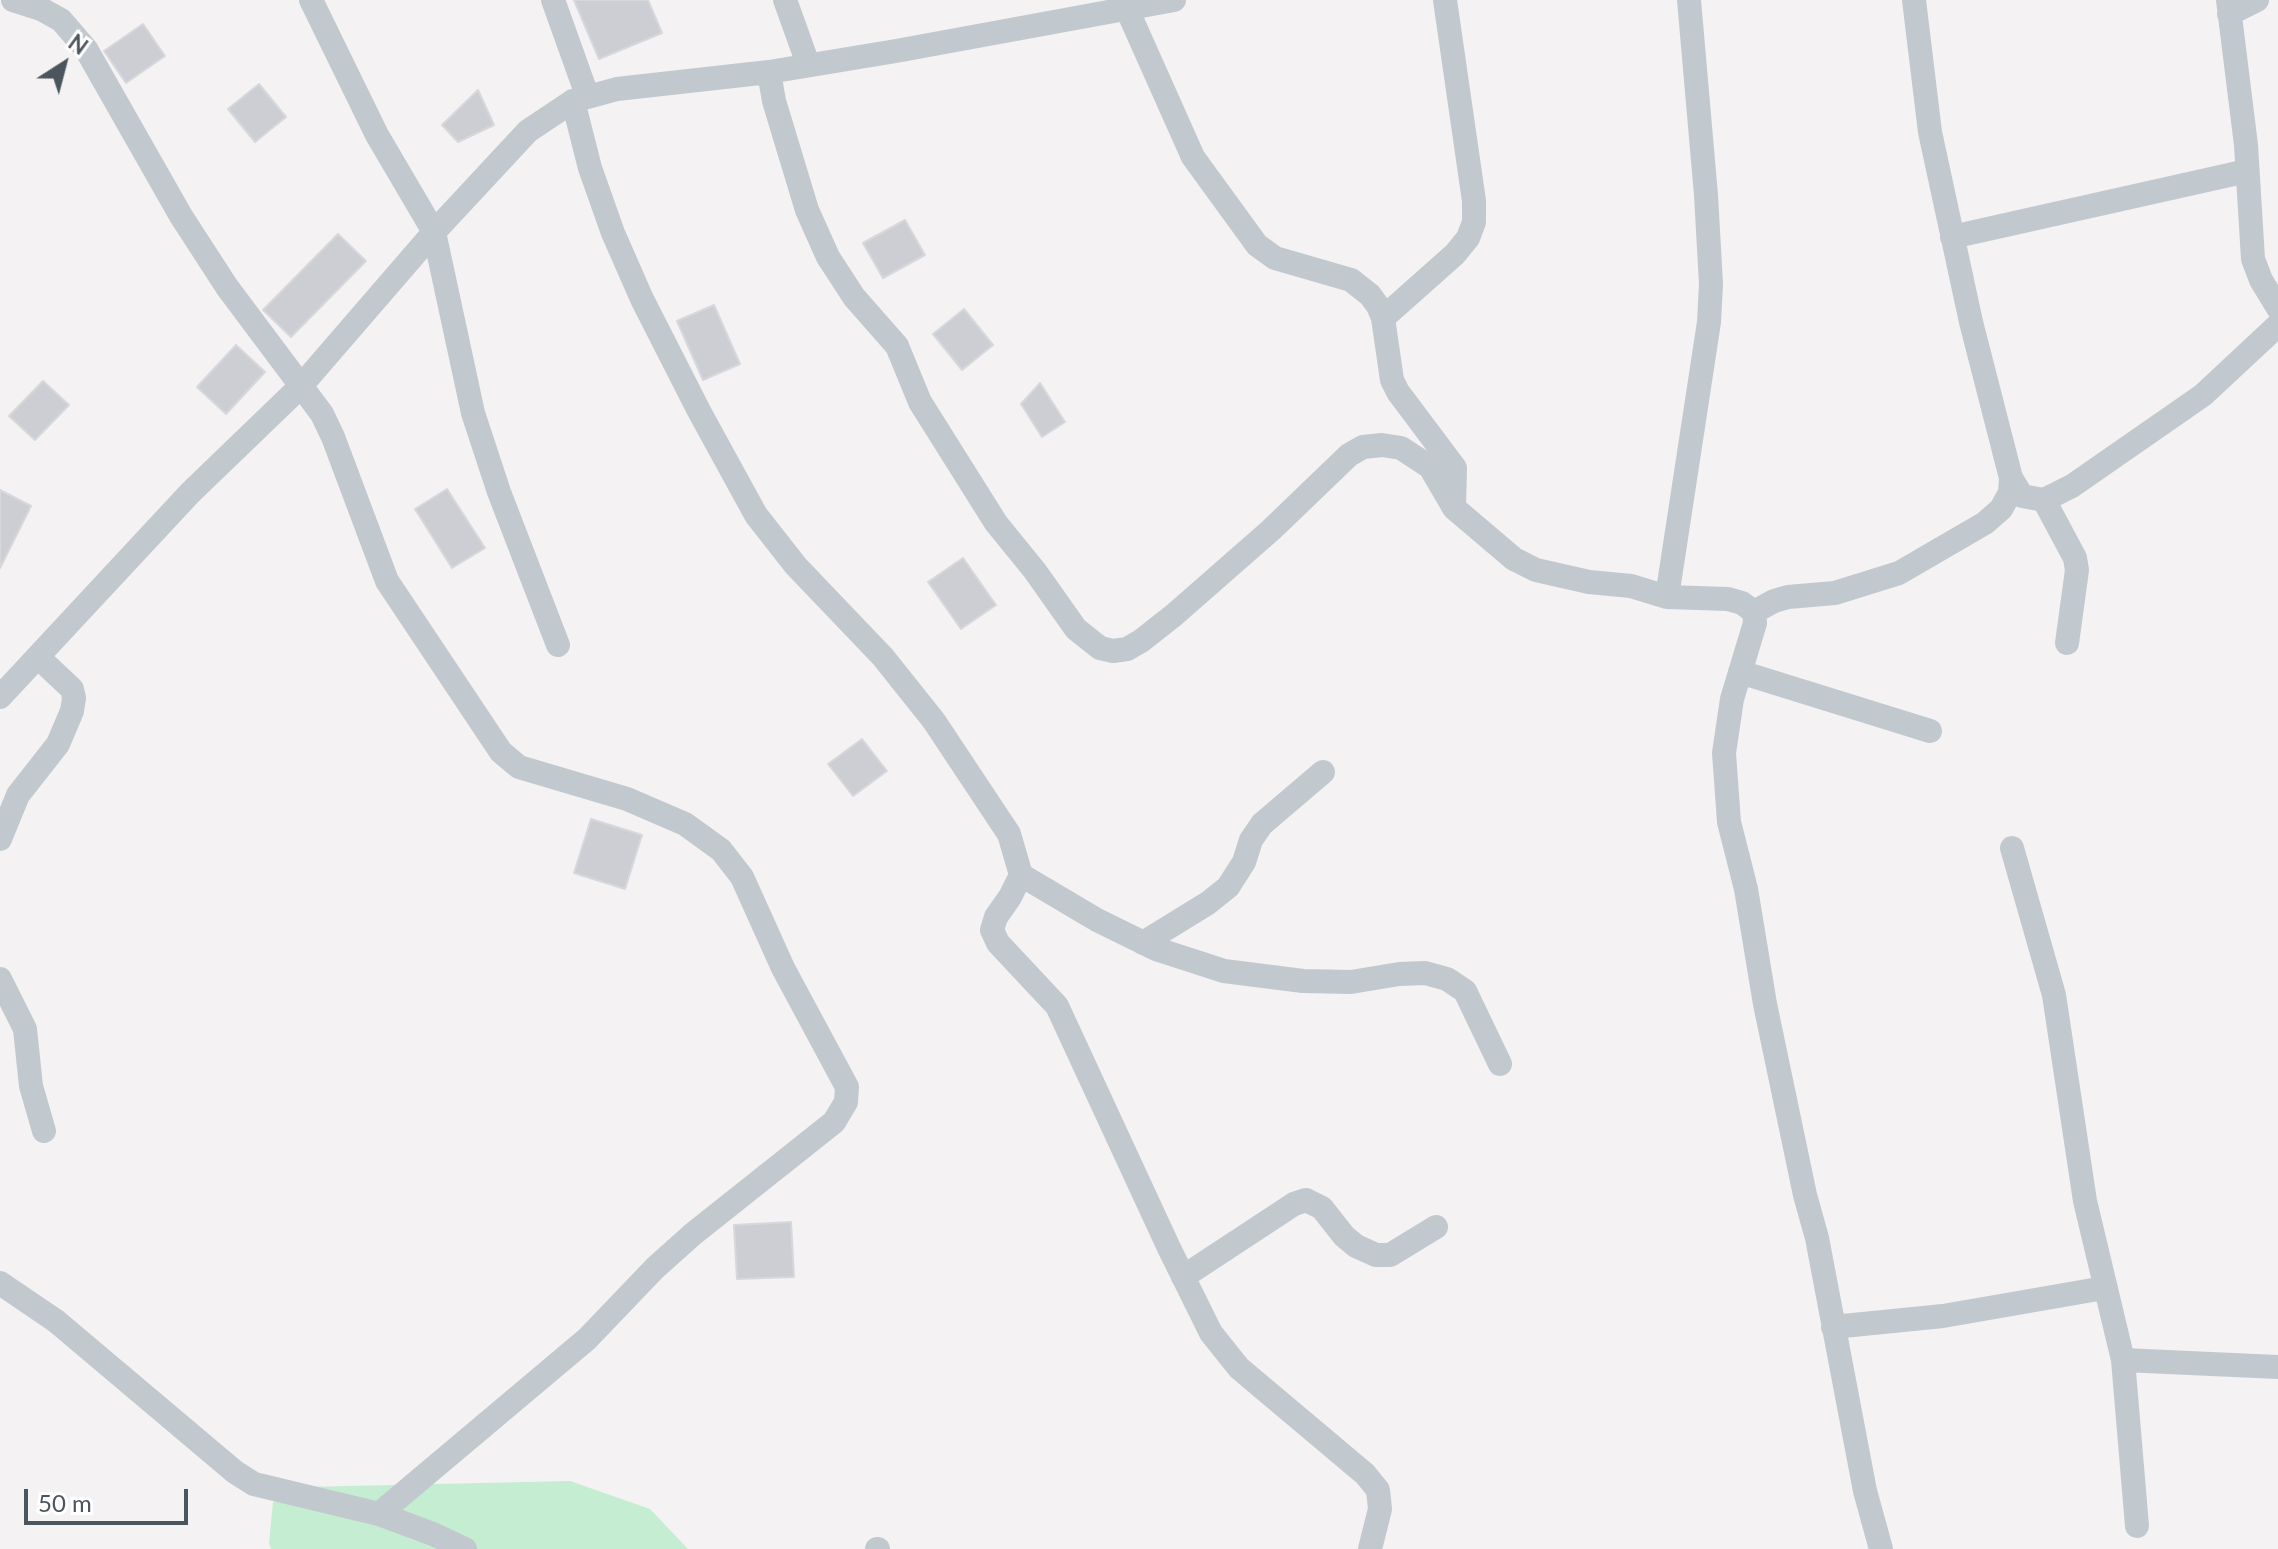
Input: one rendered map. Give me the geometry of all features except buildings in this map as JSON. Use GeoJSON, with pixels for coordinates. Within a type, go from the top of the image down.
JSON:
{"type":"FeatureCollection","features":[{"type":"Feature","properties":{"kind":"street"},"geometry":{"type":"LineString","coordinates":[[13,0],[41,9],[61,20],[86,49],[181,216],[227,287],[322,414],[387,581],[501,752],[519,767],[627,799],[685,824],[721,850],[742,877],[783,968],[847,1087],[846,1102],[834,1122],[693,1234],[655,1268],[587,1339],[379,1514]]}},
{"type":"Feature","properties":{"kind":"street"},"geometry":{"type":"LineString","coordinates":[[311,0],[377,135],[434,232],[473,413],[499,492],[558,645]]}},
{"type":"Feature","properties":{"kind":"street"},"geometry":{"type":"LineString","coordinates":[[553,0],[580,98],[599,195],[624,259],[699,411],[756,515],[796,566],[883,657],[934,721],[1009,834],[1021,875],[996,917],[992,930],[998,943],[1057,1006],[1211,1333],[1239,1368],[1365,1474],[1378,1490],[1380,1509],[1370,1549]]}},
{"type":"Feature","properties":{"kind":"street"},"geometry":{"type":"LineString","coordinates":[[785,0],[808,64]]}},
{"type":"Feature","properties":{"kind":"street"},"geometry":{"type":"LineString","coordinates":[[0,697],[190,493],[301,386],[434,232],[528,131],[580,98],[617,89],[769,72],[896,51],[1063,10],[1127,9],[1174,0]]}},
{"type":"Feature","properties":{"kind":"street"},"geometry":{"type":"LineString","coordinates":[[1383,318],[1455,254],[1468,238],[1474,222],[1474,201],[1445,0]]}},
{"type":"Feature","properties":{"kind":"street"},"geometry":{"type":"LineString","coordinates":[[1667,597],[1709,322],[1711,284],[1689,0]]}},
{"type":"Feature","properties":{"kind":"street"},"geometry":{"type":"LineString","coordinates":[[1914,0],[1930,132],[1952,237],[2011,478],[2022,496],[2044,500],[2072,486],[2203,395],[2278,325]]}},
{"type":"Feature","properties":{"kind":"street"},"geometry":{"type":"LineString","coordinates":[[2257,0],[2228,7],[2247,171],[2253,259],[2261,280],[2278,308]]}},
{"type":"Feature","properties":{"kind":"street"},"geometry":{"type":"LineString","coordinates":[[1127,9],[1193,157],[1257,245],[1275,258],[1351,280],[1370,295],[1383,318],[1392,380],[1455,468],[1454,508]]}},
{"type":"Feature","properties":{"kind":"street"},"geometry":{"type":"LineString","coordinates":[[769,72],[774,101],[807,210],[828,257],[854,297],[897,346],[920,402],[996,523],[1076,629],[1100,648],[1113,651],[1127,649],[1141,641],[1295,508],[1349,455],[1363,447],[1391,446],[1413,454],[1430,467],[1454,508],[1514,559],[1536,570],[1589,582],[1631,586],[1667,597],[1728,599],[1742,603],[1754,612],[1755,623],[1740,672],[1724,753],[1729,822],[1746,889],[1760,980],[1805,1195],[1817,1238],[1865,1491],[1881,1549]]}},
{"type":"Feature","properties":{"kind":"street"},"geometry":{"type":"LineString","coordinates":[[1952,237],[2247,171]]}},
{"type":"Feature","properties":{"kind":"street"},"geometry":{"type":"LineString","coordinates":[[1754,612],[1774,601],[1835,593],[1899,573],[1985,523],[2001,509],[2010,493],[2011,478]]}},
{"type":"Feature","properties":{"kind":"street"},"geometry":{"type":"LineString","coordinates":[[2044,500],[2075,558],[2077,570],[2067,643]]}},
{"type":"Feature","properties":{"kind":"street"},"geometry":{"type":"LineString","coordinates":[[0,839],[18,795],[58,744],[72,711],[72,689],[38,657]]}},
{"type":"Feature","properties":{"kind":"street"},"geometry":{"type":"LineString","coordinates":[[1740,672],[1930,731]]}},
{"type":"Feature","properties":{"kind":"street"},"geometry":{"type":"LineString","coordinates":[[1143,943],[1228,887],[1262,824],[1323,772]]}},
{"type":"Feature","properties":{"kind":"street"},"geometry":{"type":"LineString","coordinates":[[2012,848],[2054,995],[2085,1201],[2123,1360],[2137,1526]]}},
{"type":"Feature","properties":{"kind":"street"},"geometry":{"type":"LineString","coordinates":[[1021,875],[1143,943],[1224,971],[1303,981],[1351,982],[1425,973],[1447,979],[1465,991],[1500,1064]]}},
{"type":"Feature","properties":{"kind":"street"},"geometry":{"type":"LineString","coordinates":[[0,979],[25,1029],[31,1086],[44,1131]]}},
{"type":"Feature","properties":{"kind":"street"},"geometry":{"type":"LineString","coordinates":[[1183,1277],[1294,1204],[1306,1200],[1322,1208],[1356,1246],[1376,1255],[1390,1255],[1436,1227]]}},
{"type":"Feature","properties":{"kind":"street"},"geometry":{"type":"LineString","coordinates":[[0,1283],[56,1321],[235,1472],[254,1484],[379,1514],[465,1549]]}},
{"type":"Feature","properties":{"kind":"street"},"geometry":{"type":"LineString","coordinates":[[1833,1327],[1958,1314],[2104,1288]]}},
{"type":"Feature","properties":{"kind":"street"},"geometry":{"type":"LineString","coordinates":[[2123,1360],[2270,1366]]}},
{"type":"Feature","properties":{"kind":"green space"},"geometry":{"type":"Polygon","coordinates":[[[570,1481],[650,1509],[688,1549],[271,1549],[269,1543],[273,1502],[305,1487],[570,1481]]]}}]}
